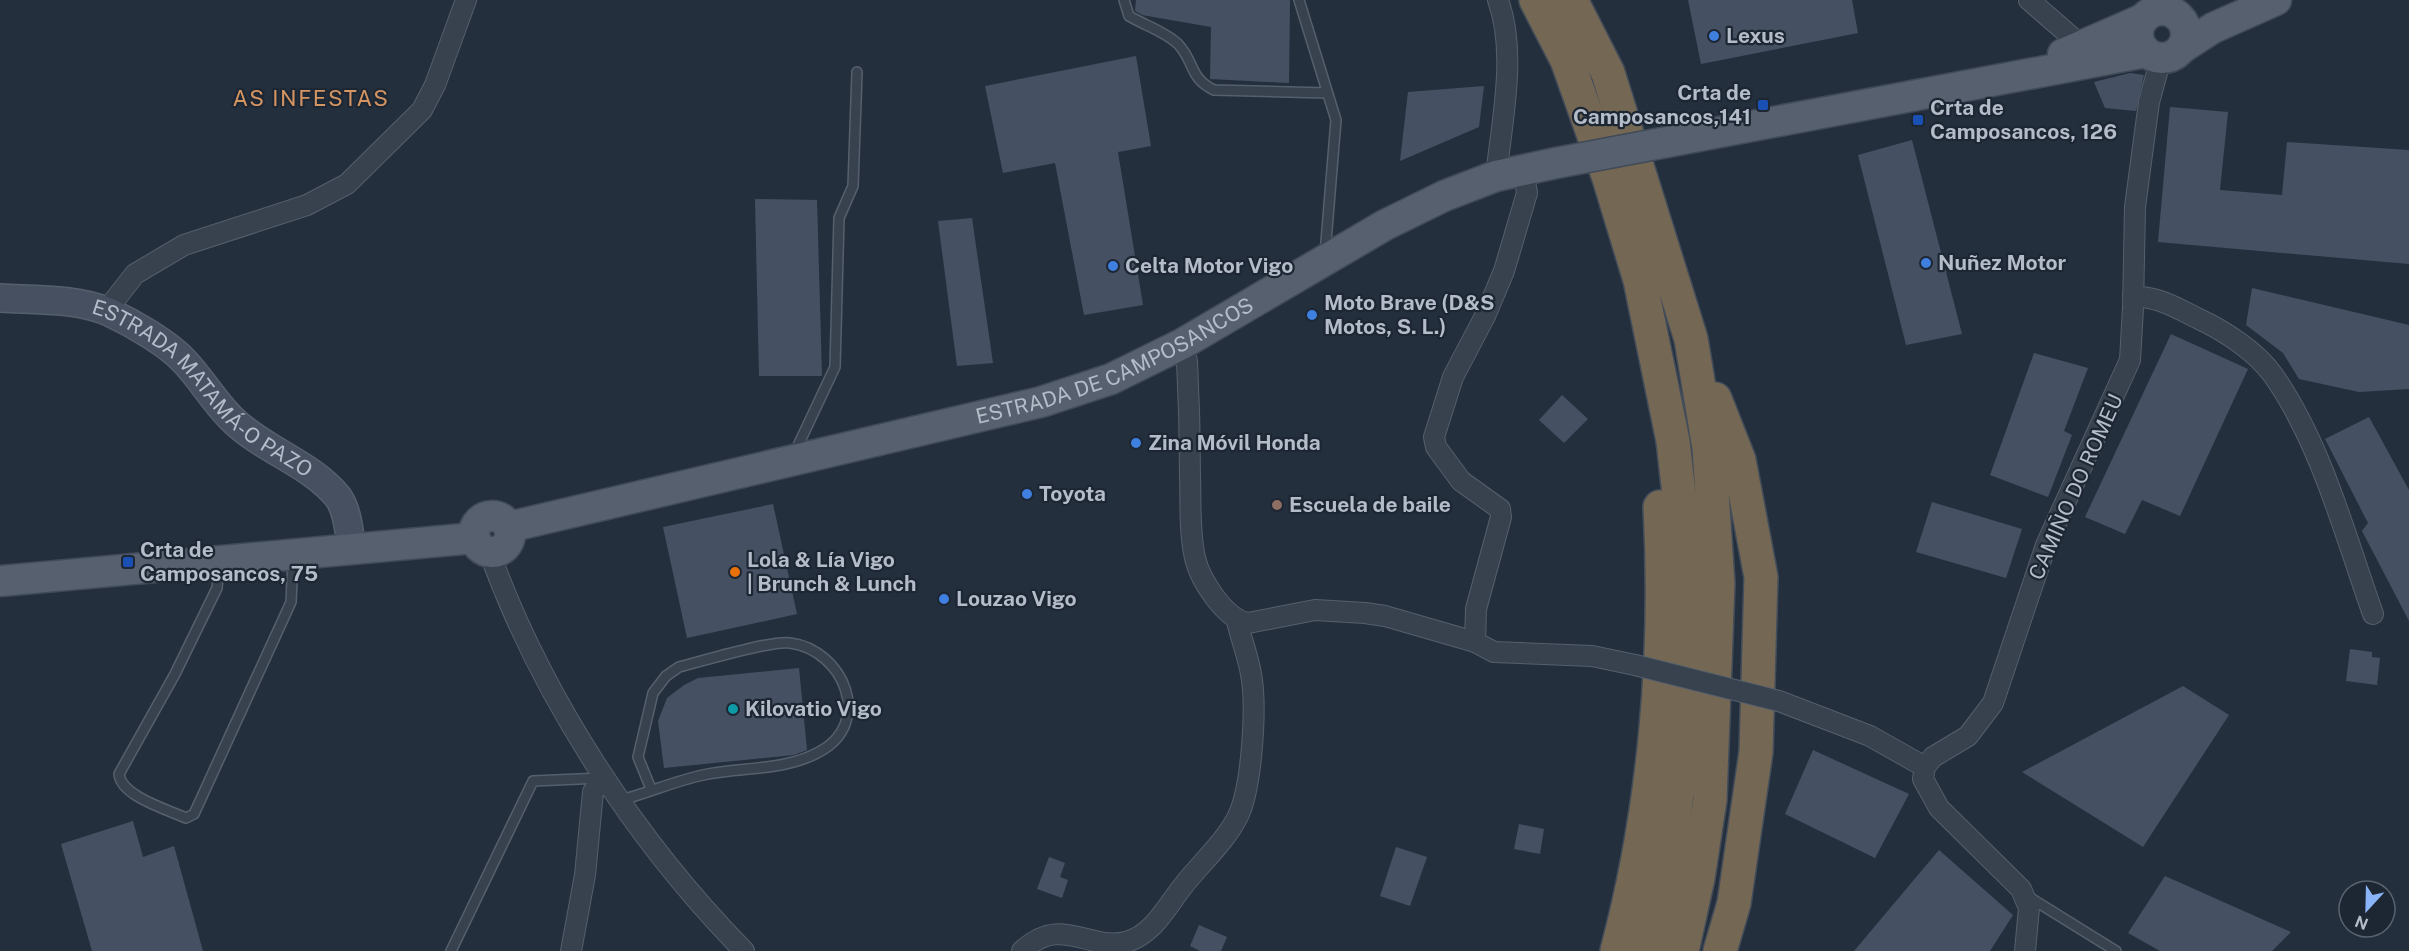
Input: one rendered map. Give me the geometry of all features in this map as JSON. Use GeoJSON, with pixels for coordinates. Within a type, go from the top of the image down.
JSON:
{"type":"FeatureCollection","features":[{"type":"Feature","properties":{"kind":"highway"},"geometry":{"type":"LineString","coordinates":[[1536,0],[1567,60],[1609,178],[1640,280],[1673,441],[1688,575],[1681,764],[1669,856],[1649,951]]}},
{"type":"Feature","properties":{"kind":"highway"},"geometry":{"type":"LineString","coordinates":[[1571,0],[1608,73],[1692,339],[1739,460],[1761,577],[1756,752],[1734,903],[1720,951]]}},
{"type":"Feature","properties":{"kind":"highway"},"geometry":{"type":"LineString","coordinates":[[1617,951],[1627,914],[1645,816],[1659,688],[1662,551],[1656,438],[1635,307],[1640,280]]}},
{"type":"Feature","properties":{"kind":"highway"},"geometry":{"type":"LineString","coordinates":[[1682,951],[1698,878],[1710,800],[1718,583],[1709,448],[1692,339]]}},
{"type":"Feature","properties":{"kind":"main road","name":"ESTRADA DE CAMPOSANCOS"},"geometry":{"type":"LineString","coordinates":[[1981,83],[2077,41],[2154,14],[2191,13],[2239,0]]}},
{"type":"Feature","properties":{"kind":"main road","name":"ESTRADA DE CAMPOSANCOS"},"geometry":{"type":"LineString","coordinates":[[482,544],[504,547],[509,537],[508,527],[1041,402],[1111,380],[1182,344],[1324,259],[1424,206],[1510,173],[1981,83],[2025,77],[2090,61],[2163,53],[2276,0]]}},
{"type":"Feature","properties":{"kind":"main road"},"geometry":{"type":"LineString","coordinates":[[2154,14],[2180,17],[2187,32],[2163,53],[2141,46],[2138,32],[2154,14]]}},
{"type":"Feature","properties":{"kind":"main road"},"geometry":{"type":"LineString","coordinates":[[0,581],[292,554],[482,544]]}},
{"type":"Feature","properties":{"kind":"street"},"geometry":{"type":"LineString","coordinates":[[106,311],[135,274],[183,245],[307,205],[347,184],[422,110],[435,85],[465,0]]}},
{"type":"Feature","properties":{"kind":"street"},"geometry":{"type":"LineString","coordinates":[[1475,642],[1476,609],[1501,517],[1500,509],[1461,481],[1436,447],[1434,437],[1453,377],[1485,316],[1504,270],[1527,193],[1510,173],[1507,30],[1498,0]]}},
{"type":"Feature","properties":{"kind":"street"},"geometry":{"type":"LineString","coordinates":[[2029,0],[2077,41]]}},
{"type":"Feature","properties":{"kind":"street","name":"CAMIÑO DO ROMEU"},"geometry":{"type":"LineString","coordinates":[[1925,767],[1933,757],[1968,736],[1993,703],[2046,545],[2130,360],[2134,207],[2149,102],[2163,53]]}},
{"type":"Feature","properties":{"kind":"street"},"geometry":{"type":"LineString","coordinates":[[2133,296],[2156,297],[2207,322],[2257,357],[2272,374],[2309,437],[2373,614]]}},
{"type":"Feature","properties":{"kind":"street","name":"ESTRADA MATAMÁ-O PAZO"},"geometry":{"type":"LineString","coordinates":[[0,298],[70,303],[106,311],[140,329],[184,360],[233,421],[258,441],[321,480],[340,499],[352,550]]}},
{"type":"Feature","properties":{"kind":"street"},"geometry":{"type":"LineString","coordinates":[[1182,344],[1187,361],[1191,528],[1196,561],[1212,592],[1228,614],[1237,621],[1248,623],[1315,610],[1385,616],[1475,642],[1494,652],[1508,655],[1592,656],[1779,700],[1870,736],[1925,767],[1923,779],[1940,808],[2023,894],[2029,908],[2025,951]]}},
{"type":"Feature","properties":{"kind":"street"},"geometry":{"type":"LineString","coordinates":[[482,544],[516,622],[603,778],[654,847],[744,951]]}},
{"type":"Feature","properties":{"kind":"street"},"geometry":{"type":"LineString","coordinates":[[1022,951],[1029,944],[1052,934],[1069,933],[1123,942],[1135,939],[1164,913],[1238,815],[1245,797],[1253,710],[1251,675],[1237,621]]}},
{"type":"Feature","properties":{"kind":"street"},"geometry":{"type":"LineString","coordinates":[[571,951],[585,875],[594,792],[603,778]]}},
{"type":"Feature","properties":{"kind":"lane"},"geometry":{"type":"LineString","coordinates":[[1124,0],[1129,16],[1176,43],[1187,56],[1200,83],[1214,90],[1327,93]]}},
{"type":"Feature","properties":{"kind":"lane"},"geometry":{"type":"LineString","coordinates":[[1299,0],[1336,120],[1324,259]]}},
{"type":"Feature","properties":{"kind":"lane"},"geometry":{"type":"LineString","coordinates":[[792,459],[835,367],[839,218],[854,186],[857,72]]}},
{"type":"Feature","properties":{"kind":"lane"},"geometry":{"type":"LineString","coordinates":[[219,560],[217,588],[175,674],[119,774],[120,783],[128,792],[186,819],[194,814],[291,602],[292,554]]}},
{"type":"Feature","properties":{"kind":"lane"},"geometry":{"type":"LineString","coordinates":[[621,800],[651,789],[704,775],[786,764],[820,752],[834,740],[845,723],[850,707],[843,679],[827,660],[789,642],[679,667],[666,676],[652,693],[638,757],[651,789]]}},
{"type":"Feature","properties":{"kind":"lane"},"geometry":{"type":"LineString","coordinates":[[451,951],[533,781],[603,778]]}},
{"type":"Feature","properties":{"kind":"lane"},"geometry":{"type":"LineString","coordinates":[[2023,894],[2116,951]]}},
{"type":"Feature","properties":{"kind":"building"},"geometry":{"type":"Polygon","coordinates":[[[1136,0],[1290,0],[1289,83],[1210,79],[1211,27],[1142,15],[1135,11],[1136,0]]]}},
{"type":"Feature","properties":{"kind":"building"},"geometry":{"type":"Polygon","coordinates":[[[1688,0],[1852,0],[1858,33],[1701,64],[1688,0]]]}},
{"type":"Feature","properties":{"kind":"building"},"geometry":{"type":"Polygon","coordinates":[[[1136,56],[1151,146],[1118,152],[1143,305],[1084,315],[1055,163],[1003,173],[985,86],[1136,56]]]}},
{"type":"Feature","properties":{"kind":"building"},"geometry":{"type":"Polygon","coordinates":[[[2130,73],[2144,75],[2136,111],[2105,108],[2094,82],[2130,73]]]}},
{"type":"Feature","properties":{"kind":"building"},"geometry":{"type":"Polygon","coordinates":[[[1484,86],[1479,127],[1400,161],[1408,92],[1484,86]]]}},
{"type":"Feature","properties":{"kind":"building"},"geometry":{"type":"Polygon","coordinates":[[[2170,107],[2228,112],[2220,190],[2282,195],[2287,142],[2409,150],[2409,264],[2158,242],[2170,107]]]}},
{"type":"Feature","properties":{"kind":"building"},"geometry":{"type":"Polygon","coordinates":[[[1912,140],[1962,334],[1906,345],[1858,155],[1912,140]]]}},
{"type":"Feature","properties":{"kind":"building"},"geometry":{"type":"Polygon","coordinates":[[[755,199],[817,200],[822,376],[759,376],[755,199]]]}},
{"type":"Feature","properties":{"kind":"building"},"geometry":{"type":"Polygon","coordinates":[[[972,218],[993,363],[957,366],[938,221],[972,218]]]}},
{"type":"Feature","properties":{"kind":"building"},"geometry":{"type":"Polygon","coordinates":[[[2252,288],[2409,325],[2409,389],[2359,392],[2299,379],[2283,353],[2246,325],[2252,288]]]}},
{"type":"Feature","properties":{"kind":"building"},"geometry":{"type":"Polygon","coordinates":[[[2171,334],[2248,369],[2180,516],[2142,500],[2125,534],[2085,517],[2171,334]]]}},
{"type":"Feature","properties":{"kind":"building"},"geometry":{"type":"Polygon","coordinates":[[[2034,353],[2088,368],[2064,431],[2072,435],[2048,497],[1990,475],[2034,353]]]}},
{"type":"Feature","properties":{"kind":"building"},"geometry":{"type":"Polygon","coordinates":[[[1562,395],[1588,419],[1564,443],[1539,420],[1562,395]]]}},
{"type":"Feature","properties":{"kind":"building"},"geometry":{"type":"Polygon","coordinates":[[[2369,417],[2409,490],[2409,621],[2362,531],[2368,523],[2325,439],[2369,417]]]}},
{"type":"Feature","properties":{"kind":"building"},"geometry":{"type":"Polygon","coordinates":[[[1932,502],[2022,529],[2006,578],[1916,552],[1932,502]]]}},
{"type":"Feature","properties":{"kind":"building"},"geometry":{"type":"Polygon","coordinates":[[[773,504],[797,614],[687,638],[663,527],[773,504]]]}},
{"type":"Feature","properties":{"kind":"building"},"geometry":{"type":"Polygon","coordinates":[[[2350,649],[2372,652],[2372,657],[2380,658],[2377,685],[2346,681],[2350,649]]]}},
{"type":"Feature","properties":{"kind":"building","name":"Kilovatio Vigo"},"geometry":{"type":"Polygon","coordinates":[[[799,668],[807,750],[794,755],[664,768],[658,721],[667,698],[684,685],[698,678],[799,668]]]}},
{"type":"Feature","properties":{"kind":"building"},"geometry":{"type":"Polygon","coordinates":[[[2183,686],[2229,715],[2143,847],[2022,772],[2183,686]]]}},
{"type":"Feature","properties":{"kind":"building"},"geometry":{"type":"Polygon","coordinates":[[[1813,750],[1909,794],[1875,858],[1785,814],[1813,750]]]}},
{"type":"Feature","properties":{"kind":"building"},"geometry":{"type":"Polygon","coordinates":[[[133,821],[143,857],[174,846],[203,951],[92,951],[61,844],[133,821]]]}},
{"type":"Feature","properties":{"kind":"building"},"geometry":{"type":"Polygon","coordinates":[[[1519,824],[1544,829],[1540,854],[1514,849],[1519,824]]]}},
{"type":"Feature","properties":{"kind":"building"},"geometry":{"type":"Polygon","coordinates":[[[1396,847],[1427,857],[1410,906],[1380,896],[1396,847]]]}},
{"type":"Feature","properties":{"kind":"building"},"geometry":{"type":"Polygon","coordinates":[[[1939,850],[2013,915],[1990,951],[1854,951],[1939,850]]]}},
{"type":"Feature","properties":{"kind":"building"},"geometry":{"type":"Polygon","coordinates":[[[1049,857],[1065,863],[1060,877],[1068,880],[1062,898],[1037,889],[1049,857]]]}},
{"type":"Feature","properties":{"kind":"building"},"geometry":{"type":"Polygon","coordinates":[[[2165,876],[2291,932],[2272,951],[2160,951],[2128,933],[2165,876]]]}},
{"type":"Feature","properties":{"kind":"building"},"geometry":{"type":"Polygon","coordinates":[[[1199,925],[1227,937],[1221,951],[1200,951],[1190,946],[1199,925]]]}},
{"type":"Feature","properties":{"kind":"place","name":"Lexus"},"geometry":{"type":"Point","coordinates":[1714,36]}},
{"type":"Feature","properties":{"kind":"place","name":"Crta de Camposancos,141"},"geometry":{"type":"Point","coordinates":[1763,105]}},
{"type":"Feature","properties":{"kind":"place","name":"Crta de Camposancos, 126"},"geometry":{"type":"Point","coordinates":[1918,120]}},
{"type":"Feature","properties":{"kind":"place","name":"Nuñez Motor"},"geometry":{"type":"Point","coordinates":[1926,263]}},
{"type":"Feature","properties":{"kind":"place","name":"Celta Motor Vigo"},"geometry":{"type":"Point","coordinates":[1113,266]}},
{"type":"Feature","properties":{"kind":"place","name":"Moto Brave (D&S Motos, S. L.)"},"geometry":{"type":"Point","coordinates":[1312,315]}},
{"type":"Feature","properties":{"kind":"place","name":"Zina Móvil Honda"},"geometry":{"type":"Point","coordinates":[1136,443]}},
{"type":"Feature","properties":{"kind":"place","name":"Toyota"},"geometry":{"type":"Point","coordinates":[1027,494]}},
{"type":"Feature","properties":{"kind":"place","name":"Escuela de baile"},"geometry":{"type":"Point","coordinates":[1277,505]}},
{"type":"Feature","properties":{"kind":"place","name":"Crta de Camposancos, 75"},"geometry":{"type":"Point","coordinates":[128,562]}},
{"type":"Feature","properties":{"kind":"place","name":"Lola & Lía Vigo | Brunch & Lunch"},"geometry":{"type":"Point","coordinates":[735,572]}},
{"type":"Feature","properties":{"kind":"place","name":"Louzao Vigo"},"geometry":{"type":"Point","coordinates":[944,599]}},
{"type":"Feature","properties":{"kind":"place","name":"Kilovatio Vigo"},"geometry":{"type":"Point","coordinates":[733,709]}},
{"type":"Feature","properties":{"kind":"district","name":"AS INFESTAS"},"geometry":{"type":"Point","coordinates":[311,98]}}]}
